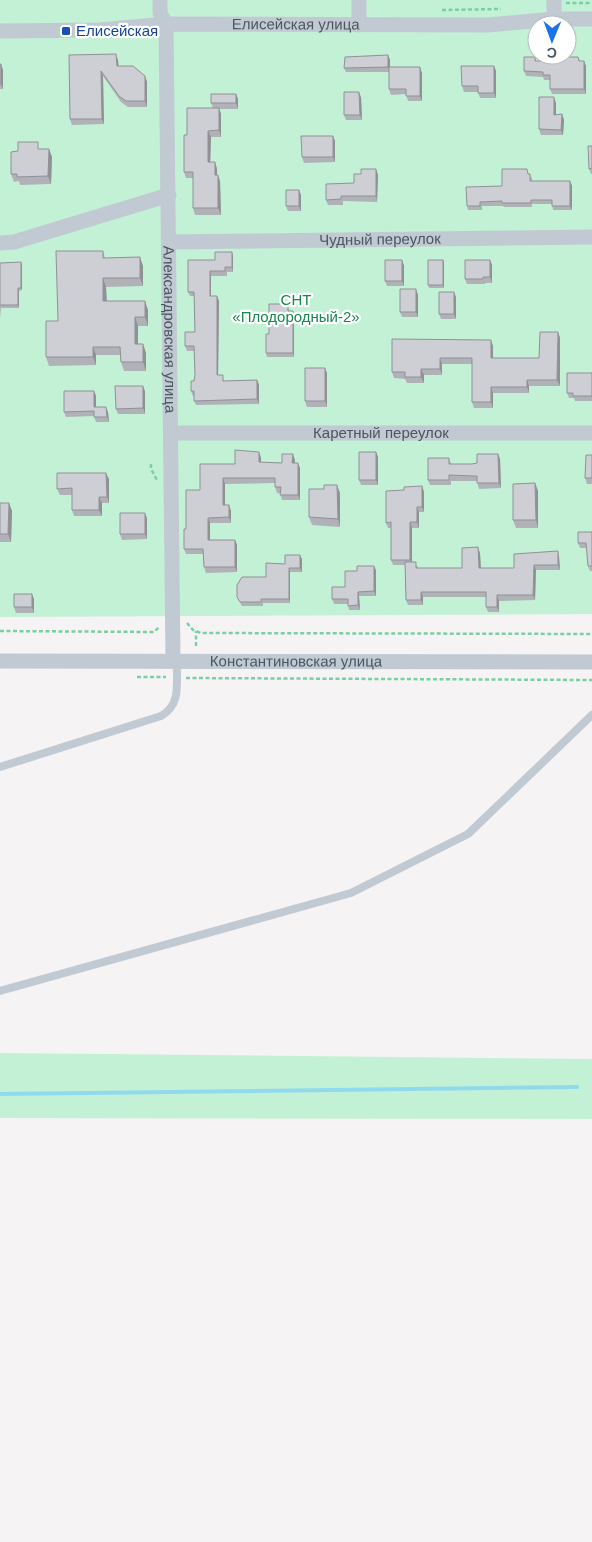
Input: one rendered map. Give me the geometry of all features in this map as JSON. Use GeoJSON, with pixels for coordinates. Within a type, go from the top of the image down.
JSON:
{"type":"FeatureCollection","features":[{"type":"Feature","properties":{"kind":"street","name":"Александровская улица"},"geometry":{"type":"LineString","coordinates":[[160,0],[160,12],[166,24],[175,661]]}},
{"type":"Feature","properties":{"kind":"street"},"geometry":{"type":"LineString","coordinates":[[359,0],[359,24]]}},
{"type":"Feature","properties":{"kind":"street"},"geometry":{"type":"LineString","coordinates":[[554,0],[554,15]]}},
{"type":"Feature","properties":{"kind":"street","name":"Елисейская улица"},"geometry":{"type":"LineString","coordinates":[[577,19],[592,19]]}},
{"type":"Feature","properties":{"kind":"street","name":"Елисейская улица"},"geometry":{"type":"LineString","coordinates":[[0,32],[100,30],[166,24],[489,25],[527,21]]}},
{"type":"Feature","properties":{"kind":"street"},"geometry":{"type":"LineString","coordinates":[[0,243],[14,242],[169,195]]}},
{"type":"Feature","properties":{"kind":"street","name":"Чудный переулок"},"geometry":{"type":"LineString","coordinates":[[169,242],[592,238]]}},
{"type":"Feature","properties":{"kind":"street","name":"Каретный переулок"},"geometry":{"type":"LineString","coordinates":[[171,433],[592,433]]}},
{"type":"Feature","properties":{"kind":"street","name":"Константиновская улица"},"geometry":{"type":"LineString","coordinates":[[0,661],[592,662]]}},
{"type":"Feature","properties":{"kind":"lane"},"geometry":{"type":"LineString","coordinates":[[0,767],[160,716],[167,712],[173,707],[176,699],[175,661]]}},
{"type":"Feature","properties":{"kind":"lane"},"geometry":{"type":"LineString","coordinates":[[0,991],[351,893],[468,834],[592,715]]}},
{"type":"Feature","properties":{"kind":"path"},"geometry":{"type":"LineString","coordinates":[[150,464],[160,488]]}},
{"type":"Feature","properties":{"kind":"path"},"geometry":{"type":"LineString","coordinates":[[186,621],[196,631],[202,633],[592,634]]}},
{"type":"Feature","properties":{"kind":"path"},"geometry":{"type":"LineString","coordinates":[[0,631],[154,632],[161,626]]}},
{"type":"Feature","properties":{"kind":"path"},"geometry":{"type":"LineString","coordinates":[[196,631],[196,646]]}},
{"type":"Feature","properties":{"kind":"path"},"geometry":{"type":"LineString","coordinates":[[185,678],[592,680]]}},
{"type":"Feature","properties":{"kind":"green space","name":"СНТ «Плодородный-2»"},"geometry":{"type":"Polygon","coordinates":[[[0,0],[592,0],[592,614],[0,617],[0,0]]]}},
{"type":"Feature","properties":{"kind":"green space"},"geometry":{"type":"Polygon","coordinates":[[[0,1053],[592,1059],[592,1119],[0,1118],[0,1053]]]}},
{"type":"Feature","properties":{"kind":"building"},"geometry":{"type":"Polygon","coordinates":[[[116,54],[117,66],[133,66],[145,76],[145,101],[126,101],[119,96],[101,71],[102,119],[70,119],[69,55],[116,54]]]}},
{"type":"Feature","properties":{"kind":"building"},"geometry":{"type":"Polygon","coordinates":[[[388,55],[388,67],[344,68],[345,57],[388,55]]]}},
{"type":"Feature","properties":{"kind":"building"},"geometry":{"type":"Polygon","coordinates":[[[524,57],[527,57],[527,65],[577,65],[578,57],[579,61],[584,61],[584,89],[550,89],[550,75],[543,75],[543,72],[524,71],[524,57]]]}},
{"type":"Feature","properties":{"kind":"building"},"geometry":{"type":"Polygon","coordinates":[[[1,64],[1,84],[0,84],[1,64]]]}},
{"type":"Feature","properties":{"kind":"building"},"geometry":{"type":"Polygon","coordinates":[[[461,66],[494,66],[494,93],[478,93],[478,86],[462,86],[461,66]]]}},
{"type":"Feature","properties":{"kind":"building"},"geometry":{"type":"Polygon","coordinates":[[[389,67],[420,67],[420,96],[406,96],[406,89],[389,89],[389,67]]]}},
{"type":"Feature","properties":{"kind":"building"},"geometry":{"type":"Polygon","coordinates":[[[344,92],[359,92],[360,115],[344,115],[344,92]]]}},
{"type":"Feature","properties":{"kind":"building"},"geometry":{"type":"Polygon","coordinates":[[[211,94],[236,94],[236,103],[211,103],[211,94]]]}},
{"type":"Feature","properties":{"kind":"building"},"geometry":{"type":"Polygon","coordinates":[[[539,97],[554,97],[554,115],[562,114],[561,130],[539,129],[539,97]]]}},
{"type":"Feature","properties":{"kind":"building"},"geometry":{"type":"Polygon","coordinates":[[[187,108],[219,108],[219,130],[208,131],[208,162],[215,162],[215,175],[218,175],[218,208],[193,208],[193,172],[184,172],[184,135],[187,135],[187,108]]]}},
{"type":"Feature","properties":{"kind":"building"},"geometry":{"type":"Polygon","coordinates":[[[301,136],[333,136],[333,157],[302,157],[301,136]]]}},
{"type":"Feature","properties":{"kind":"building"},"geometry":{"type":"Polygon","coordinates":[[[18,142],[38,142],[38,149],[49,149],[48,176],[17,177],[17,174],[11,174],[11,152],[18,151],[18,142]]]}},
{"type":"Feature","properties":{"kind":"building"},"geometry":{"type":"Polygon","coordinates":[[[588,146],[592,146],[592,168],[589,169],[588,146]]]}},
{"type":"Feature","properties":{"kind":"building"},"geometry":{"type":"Polygon","coordinates":[[[361,169],[376,169],[376,196],[341,196],[341,199],[326,200],[326,184],[354,183],[354,174],[361,174],[361,169]]]}},
{"type":"Feature","properties":{"kind":"building"},"geometry":{"type":"Polygon","coordinates":[[[502,169],[527,169],[528,174],[530,174],[530,181],[570,181],[570,206],[552,206],[552,200],[531,200],[531,203],[480,202],[480,206],[467,206],[466,187],[502,186],[502,169]]]}},
{"type":"Feature","properties":{"kind":"building"},"geometry":{"type":"Polygon","coordinates":[[[286,190],[299,190],[299,206],[286,206],[286,190]]]}},
{"type":"Feature","properties":{"kind":"building"},"geometry":{"type":"Polygon","coordinates":[[[56,251],[103,251],[103,258],[140,257],[140,278],[103,278],[103,301],[145,301],[145,317],[135,317],[135,344],[143,344],[143,362],[121,362],[120,347],[93,347],[93,357],[46,357],[46,321],[58,321],[56,251]]]}},
{"type":"Feature","properties":{"kind":"building"},"geometry":{"type":"Polygon","coordinates":[[[215,252],[232,252],[232,267],[225,267],[225,271],[210,271],[210,296],[217,296],[217,375],[223,375],[223,381],[257,380],[257,399],[194,401],[194,391],[191,391],[191,381],[194,381],[195,375],[194,346],[185,346],[185,332],[195,332],[194,292],[188,292],[188,260],[215,260],[215,252]]]}},
{"type":"Feature","properties":{"kind":"building"},"geometry":{"type":"Polygon","coordinates":[[[385,260],[402,260],[402,281],[385,281],[385,260]]]}},
{"type":"Feature","properties":{"kind":"building"},"geometry":{"type":"Polygon","coordinates":[[[428,260],[443,260],[443,285],[428,285],[428,260]]]}},
{"type":"Feature","properties":{"kind":"building"},"geometry":{"type":"Polygon","coordinates":[[[465,260],[490,260],[490,277],[465,279],[465,260]]]}},
{"type":"Feature","properties":{"kind":"building"},"geometry":{"type":"Polygon","coordinates":[[[21,262],[21,288],[18,288],[18,305],[0,305],[0,263],[21,262]]]}},
{"type":"Feature","properties":{"kind":"building"},"geometry":{"type":"Polygon","coordinates":[[[400,289],[416,289],[416,312],[400,312],[400,289]]]}},
{"type":"Feature","properties":{"kind":"building"},"geometry":{"type":"Polygon","coordinates":[[[439,292],[454,292],[454,314],[439,314],[439,292]]]}},
{"type":"Feature","properties":{"kind":"building"},"geometry":{"type":"Polygon","coordinates":[[[269,304],[288,304],[288,311],[293,311],[293,353],[266,353],[266,334],[269,334],[269,304]]]}},
{"type":"Feature","properties":{"kind":"building"},"geometry":{"type":"Polygon","coordinates":[[[540,332],[558,332],[557,380],[527,380],[527,387],[491,387],[491,402],[472,402],[472,358],[440,358],[440,369],[421,369],[421,377],[405,377],[405,372],[392,372],[392,339],[491,340],[491,358],[539,358],[540,332]]]}},
{"type":"Feature","properties":{"kind":"building"},"geometry":{"type":"Polygon","coordinates":[[[305,368],[325,368],[325,401],[305,401],[305,368]]]}},
{"type":"Feature","properties":{"kind":"building"},"geometry":{"type":"Polygon","coordinates":[[[567,373],[592,373],[592,396],[573,396],[573,393],[567,393],[567,373]]]}},
{"type":"Feature","properties":{"kind":"building"},"geometry":{"type":"Polygon","coordinates":[[[115,386],[143,386],[143,408],[116,409],[115,386]]]}},
{"type":"Feature","properties":{"kind":"building"},"geometry":{"type":"Polygon","coordinates":[[[64,391],[94,391],[94,407],[106,407],[107,417],[94,417],[94,411],[64,412],[64,391]]]}},
{"type":"Feature","properties":{"kind":"building"},"geometry":{"type":"Polygon","coordinates":[[[235,450],[259,452],[259,462],[282,463],[282,454],[293,454],[292,463],[298,463],[298,495],[280,495],[281,487],[275,487],[275,478],[223,478],[223,505],[229,505],[229,517],[208,518],[208,540],[235,540],[235,567],[204,567],[203,549],[184,549],[186,490],[200,490],[200,464],[235,464],[235,450]]]}},
{"type":"Feature","properties":{"kind":"building"},"geometry":{"type":"Polygon","coordinates":[[[359,452],[376,452],[376,480],[359,480],[359,452]]]}},
{"type":"Feature","properties":{"kind":"building"},"geometry":{"type":"Polygon","coordinates":[[[477,454],[498,454],[499,483],[477,483],[477,476],[449,475],[449,480],[428,480],[428,458],[449,458],[449,464],[472,464],[477,463],[477,454]]]}},
{"type":"Feature","properties":{"kind":"building"},"geometry":{"type":"Polygon","coordinates":[[[586,455],[592,455],[592,478],[585,478],[586,455]]]}},
{"type":"Feature","properties":{"kind":"building"},"geometry":{"type":"Polygon","coordinates":[[[57,473],[106,473],[107,497],[99,497],[99,510],[72,510],[72,488],[57,489],[57,473]]]}},
{"type":"Feature","properties":{"kind":"building"},"geometry":{"type":"Polygon","coordinates":[[[535,483],[536,520],[513,520],[513,484],[535,483]]]}},
{"type":"Feature","properties":{"kind":"building"},"geometry":{"type":"Polygon","coordinates":[[[324,485],[337,485],[338,519],[309,517],[309,489],[324,489],[324,485]]]}},
{"type":"Feature","properties":{"kind":"building"},"geometry":{"type":"Polygon","coordinates":[[[422,486],[422,507],[417,507],[417,522],[410,522],[410,560],[391,560],[391,522],[386,523],[386,491],[422,486]]]}},
{"type":"Feature","properties":{"kind":"building"},"geometry":{"type":"Polygon","coordinates":[[[0,503],[9,503],[8,534],[0,534],[0,503]]]}},
{"type":"Feature","properties":{"kind":"building"},"geometry":{"type":"Polygon","coordinates":[[[120,513],[145,513],[145,534],[120,534],[120,513]]]}},
{"type":"Feature","properties":{"kind":"building"},"geometry":{"type":"Polygon","coordinates":[[[578,532],[592,532],[592,566],[588,566],[586,543],[578,543],[578,532]]]}},
{"type":"Feature","properties":{"kind":"building"},"geometry":{"type":"Polygon","coordinates":[[[478,547],[479,568],[514,568],[514,554],[558,551],[558,565],[534,565],[533,595],[497,595],[497,607],[486,607],[486,592],[421,592],[421,600],[406,600],[405,562],[416,562],[416,568],[462,568],[462,548],[478,547]]]}},
{"type":"Feature","properties":{"kind":"building"},"geometry":{"type":"Polygon","coordinates":[[[285,555],[300,555],[300,568],[289,568],[289,599],[261,599],[261,602],[240,602],[237,597],[237,585],[242,577],[266,577],[266,563],[285,564],[285,555]]]}},
{"type":"Feature","properties":{"kind":"building"},"geometry":{"type":"Polygon","coordinates":[[[357,566],[374,566],[374,591],[358,592],[358,605],[348,606],[348,599],[332,599],[332,587],[345,587],[345,571],[357,571],[357,566]]]}},
{"type":"Feature","properties":{"kind":"building"},"geometry":{"type":"Polygon","coordinates":[[[14,594],[32,594],[32,607],[14,607],[14,594]]]}},
{"type":"Feature","properties":{"kind":"waterway"},"geometry":{"type":"LineString","coordinates":[[0,1094],[577,1087]]}},
{"type":"Feature","properties":{"kind":"place","name":"Елисейская"},"geometry":{"type":"Point","coordinates":[66,31]}}]}
